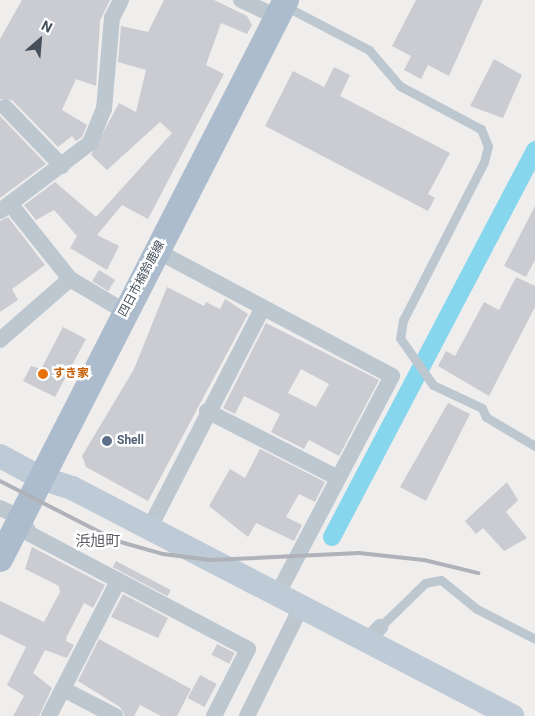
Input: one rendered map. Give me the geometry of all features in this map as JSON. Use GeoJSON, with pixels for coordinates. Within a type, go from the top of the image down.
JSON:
{"type":"FeatureCollection","features":[{"type":"Feature","properties":{"kind":"main road","name":"四日市楠鈴鹿線"},"geometry":{"type":"LineString","coordinates":[[0,559],[10,513],[41,478],[124,311],[157,251],[282,8]]}},
{"type":"Feature","properties":{"kind":"street"},"geometry":{"type":"LineString","coordinates":[[121,0],[112,18],[104,109],[90,143],[5,208],[70,279],[124,311]]}},
{"type":"Feature","properties":{"kind":"street"},"geometry":{"type":"LineString","coordinates":[[241,0],[282,8]]}},
{"type":"Feature","properties":{"kind":"street"},"geometry":{"type":"LineString","coordinates":[[5,107],[62,166]]}},
{"type":"Feature","properties":{"kind":"street"},"geometry":{"type":"LineString","coordinates":[[157,251],[392,376],[277,595]]}},
{"type":"Feature","properties":{"kind":"street"},"geometry":{"type":"LineString","coordinates":[[0,340],[70,279]]}},
{"type":"Feature","properties":{"kind":"street"},"geometry":{"type":"LineString","coordinates":[[150,527],[207,411],[262,308]]}},
{"type":"Feature","properties":{"kind":"street"},"geometry":{"type":"LineString","coordinates":[[207,411],[338,478]]}},
{"type":"Feature","properties":{"kind":"street"},"geometry":{"type":"LineString","coordinates":[[6,459],[41,478],[72,488],[150,527],[301,607],[374,634],[512,716]]}},
{"type":"Feature","properties":{"kind":"street"},"geometry":{"type":"LineString","coordinates":[[10,513],[30,534],[248,649],[214,716]]}},
{"type":"Feature","properties":{"kind":"street"},"geometry":{"type":"LineString","coordinates":[[49,716],[118,581]]}},
{"type":"Feature","properties":{"kind":"street"},"geometry":{"type":"LineString","coordinates":[[247,716],[301,607]]}},
{"type":"Feature","properties":{"kind":"street"},"geometry":{"type":"LineString","coordinates":[[63,689],[115,716]]}},
{"type":"Feature","properties":{"kind":"lane"},"geometry":{"type":"LineString","coordinates":[[282,8],[369,50],[400,86],[481,129],[488,146],[399,330],[432,385],[482,408],[486,416],[535,446]]}},
{"type":"Feature","properties":{"kind":"lane"},"geometry":{"type":"LineString","coordinates":[[374,634],[425,583],[441,580],[477,609],[535,640]]}},
{"type":"Feature","properties":{"kind":"building"},"geometry":{"type":"Polygon","coordinates":[[[22,0],[110,0],[100,21],[96,86],[76,79],[62,110],[87,125],[82,137],[76,141],[72,136],[58,147],[12,100],[0,99],[0,39],[22,0]]]}},
{"type":"Feature","properties":{"kind":"building"},"geometry":{"type":"Polygon","coordinates":[[[164,0],[214,0],[247,16],[252,25],[247,34],[221,23],[206,65],[224,74],[148,219],[122,205],[97,235],[119,246],[107,270],[70,248],[77,236],[54,210],[36,220],[24,205],[55,182],[96,217],[172,133],[160,122],[107,170],[91,155],[119,103],[136,112],[146,70],[118,62],[121,26],[148,32],[164,0]]]}},
{"type":"Feature","properties":{"kind":"building"},"geometry":{"type":"Polygon","coordinates":[[[416,0],[483,0],[449,76],[428,65],[421,79],[404,70],[411,56],[392,46],[416,0]]]}},
{"type":"Feature","properties":{"kind":"building"},"geometry":{"type":"Polygon","coordinates":[[[494,59],[522,75],[503,118],[470,106],[494,59]]]}},
{"type":"Feature","properties":{"kind":"building"},"geometry":{"type":"Polygon","coordinates":[[[334,67],[350,75],[340,96],[450,153],[428,194],[435,198],[428,211],[265,126],[293,71],[324,87],[334,67]]]}},
{"type":"Feature","properties":{"kind":"building"},"geometry":{"type":"Polygon","coordinates":[[[0,116],[46,164],[0,198],[0,116]]]}},
{"type":"Feature","properties":{"kind":"building"},"geometry":{"type":"Polygon","coordinates":[[[535,206],[535,260],[526,277],[504,266],[535,206]]]}},
{"type":"Feature","properties":{"kind":"building"},"geometry":{"type":"Polygon","coordinates":[[[8,217],[45,265],[12,289],[18,300],[0,312],[0,221],[8,217]]]}},
{"type":"Feature","properties":{"kind":"building"},"geometry":{"type":"Polygon","coordinates":[[[99,270],[115,280],[108,291],[92,281],[99,270]]]}},
{"type":"Feature","properties":{"kind":"building"},"geometry":{"type":"Polygon","coordinates":[[[516,277],[535,286],[535,307],[489,396],[438,366],[446,351],[455,356],[484,302],[499,310],[516,277]]]}},
{"type":"Feature","properties":{"kind":"building"},"geometry":{"type":"Polygon","coordinates":[[[167,287],[204,306],[206,302],[220,309],[225,299],[248,314],[148,501],[86,467],[82,456],[134,369],[167,287]]]}},
{"type":"Feature","properties":{"kind":"building"},"geometry":{"type":"Polygon","coordinates":[[[266,323],[379,380],[339,456],[309,440],[304,449],[271,432],[280,414],[244,396],[235,414],[223,408],[266,323]],[[301,369],[288,393],[316,407],[329,384],[301,369]]]}},
{"type":"Feature","properties":{"kind":"building"},"geometry":{"type":"Polygon","coordinates":[[[63,327],[86,339],[55,397],[23,381],[31,366],[41,369],[63,327]]]}},
{"type":"Feature","properties":{"kind":"building"},"geometry":{"type":"Polygon","coordinates":[[[448,403],[470,414],[426,501],[400,487],[448,403]]]}},
{"type":"Feature","properties":{"kind":"building"},"geometry":{"type":"Polygon","coordinates":[[[260,449],[325,482],[315,502],[299,494],[286,517],[302,525],[294,541],[256,523],[248,537],[209,506],[230,469],[245,478],[260,449]]]}},
{"type":"Feature","properties":{"kind":"building"},"geometry":{"type":"Polygon","coordinates":[[[507,482],[518,500],[506,512],[527,538],[504,551],[483,528],[476,534],[465,521],[507,482]]]}},
{"type":"Feature","properties":{"kind":"building"},"geometry":{"type":"Polygon","coordinates":[[[32,547],[105,585],[93,608],[84,603],[67,636],[66,641],[74,645],[67,658],[45,650],[33,673],[52,688],[39,716],[13,716],[24,696],[7,685],[26,647],[0,634],[0,601],[44,622],[60,592],[59,586],[25,569],[32,547]]]}},
{"type":"Feature","properties":{"kind":"building"},"geometry":{"type":"Polygon","coordinates":[[[116,561],[171,590],[167,596],[113,567],[116,561]]]}},
{"type":"Feature","properties":{"kind":"building"},"geometry":{"type":"Polygon","coordinates":[[[123,594],[168,618],[158,638],[111,617],[123,594]]]}},
{"type":"Feature","properties":{"kind":"building"},"geometry":{"type":"Polygon","coordinates":[[[99,639],[191,689],[177,716],[161,716],[140,705],[134,716],[125,716],[120,707],[78,681],[99,639]]]}},
{"type":"Feature","properties":{"kind":"building"},"geometry":{"type":"Polygon","coordinates":[[[217,644],[235,653],[229,664],[212,655],[217,644]]]}},
{"type":"Feature","properties":{"kind":"building"},"geometry":{"type":"Polygon","coordinates":[[[200,675],[217,684],[205,707],[188,698],[200,675]]]}},
{"type":"Feature","properties":{"kind":"waterway"},"geometry":{"type":"LineString","coordinates":[[332,537],[535,150]]}},
{"type":"Feature","properties":{"kind":"railway"},"geometry":{"type":"LineString","coordinates":[[0,481],[117,541],[163,554],[211,560],[359,553],[424,560],[478,573]]}},
{"type":"Feature","properties":{"kind":"place","name":"すき家"},"geometry":{"type":"Point","coordinates":[43,374]}},
{"type":"Feature","properties":{"kind":"place","name":"Shell"},"geometry":{"type":"Point","coordinates":[107,441]}},
{"type":"Feature","properties":{"kind":"district","name":"浜旭町"},"geometry":{"type":"Point","coordinates":[98,542]}}]}
